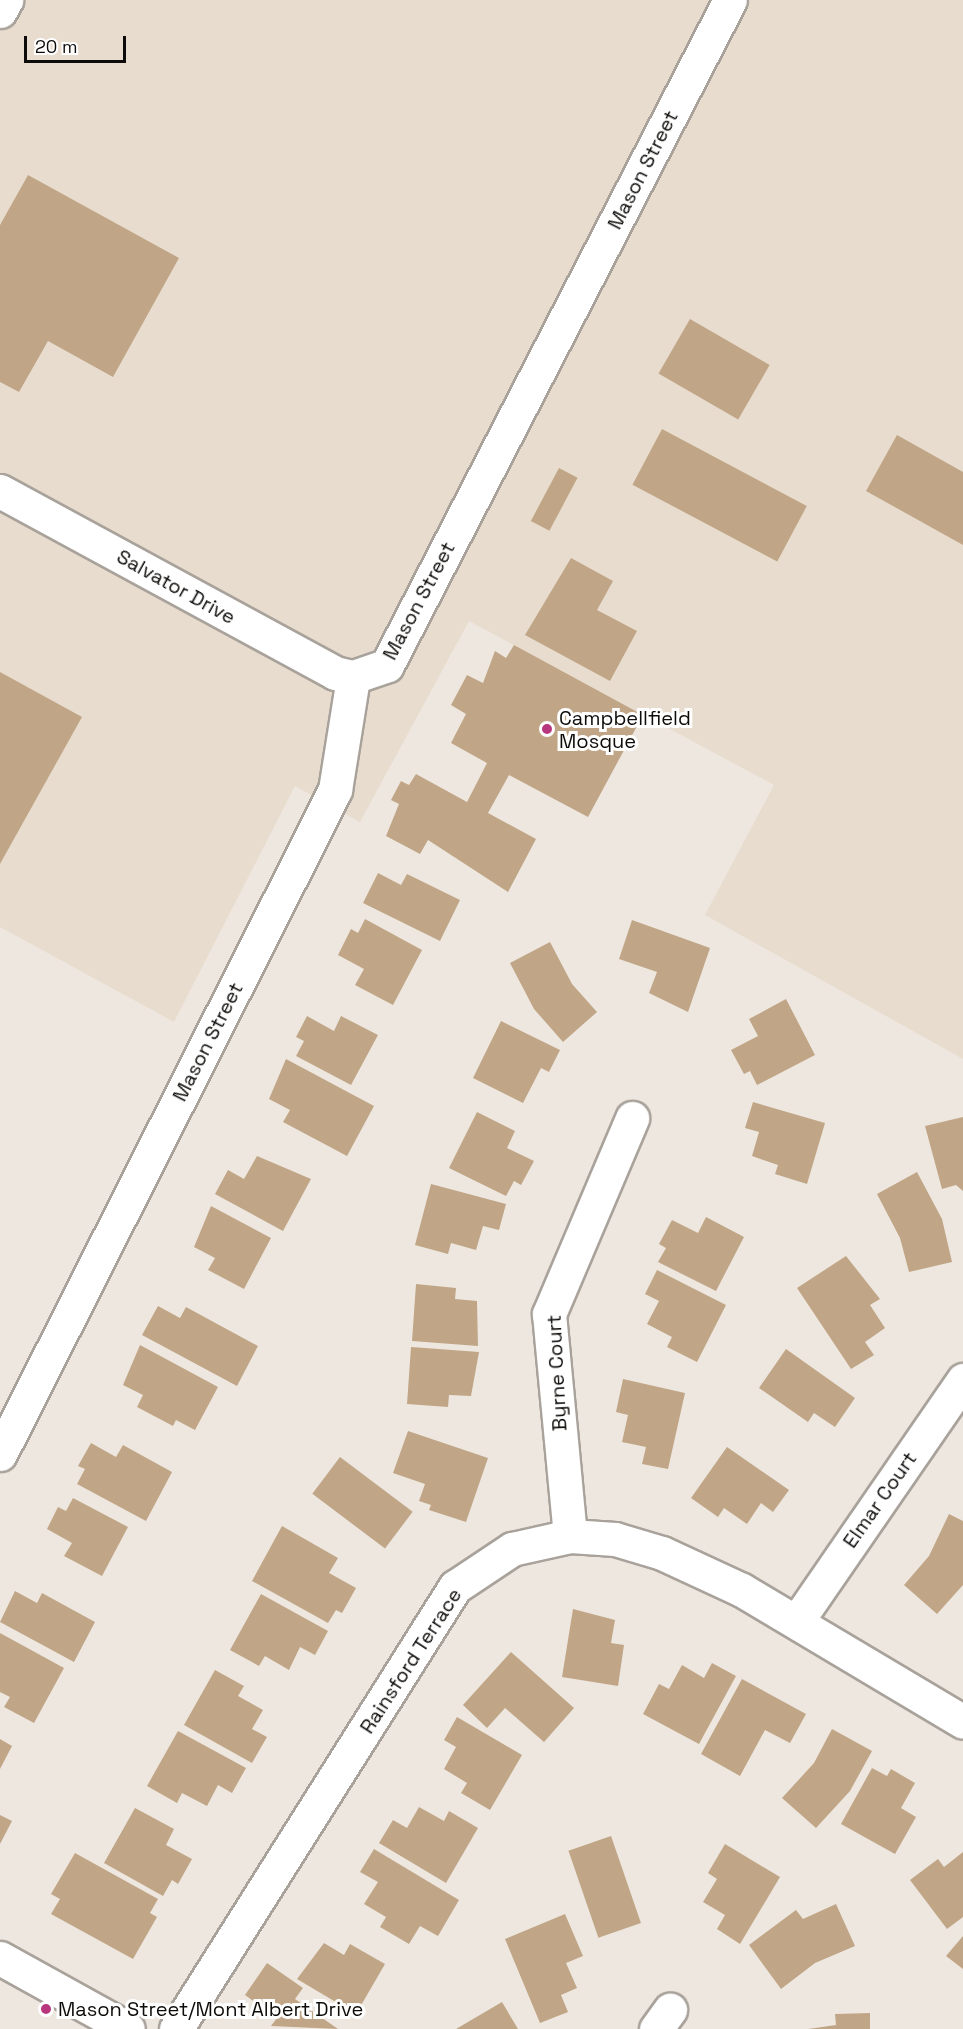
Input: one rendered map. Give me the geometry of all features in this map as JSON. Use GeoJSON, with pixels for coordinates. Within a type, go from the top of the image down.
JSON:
{"type":"FeatureCollection","features":[{"type":"Feature","properties":{"kind":"street"},"geometry":{"type":"LineString","coordinates":[[0,11],[6,0]]}},
{"type":"Feature","properties":{"kind":"street","name":"Mason Street"},"geometry":{"type":"LineString","coordinates":[[0,1454],[335,790],[353,677],[387,665],[730,0]]}},
{"type":"Feature","properties":{"kind":"street","name":"Salvator Drive"},"geometry":{"type":"LineString","coordinates":[[0,491],[335,673],[353,677]]}},
{"type":"Feature","properties":{"kind":"street","name":"Byrne Court"},"geometry":{"type":"LineString","coordinates":[[570,1536],[549,1314],[632,1118]]}},
{"type":"Feature","properties":{"kind":"street","name":"Elmar Court"},"geometry":{"type":"LineString","coordinates":[[797,1621],[963,1380]]}},
{"type":"Feature","properties":{"kind":"street","name":"Rainsford Terrace"},"geometry":{"type":"LineString","coordinates":[[176,2029],[456,1587],[512,1549],[570,1536],[615,1539],[662,1553],[797,1621],[963,1722]]}},
{"type":"Feature","properties":{"kind":"street"},"geometry":{"type":"LineString","coordinates":[[0,1958],[128,2029]]}},
{"type":"Feature","properties":{"kind":"shaded area"},"geometry":{"type":"Polygon","coordinates":[[[0,0],[963,0],[963,1059],[705,915],[774,785],[469,621],[360,822],[295,786],[174,1022],[0,927],[0,0]]]}},
{"type":"Feature","properties":{"kind":"building"},"geometry":{"type":"Polygon","coordinates":[[[28,175],[179,258],[113,377],[48,341],[19,392],[0,382],[0,225],[28,175]]]}},
{"type":"Feature","properties":{"kind":"building"},"geometry":{"type":"Polygon","coordinates":[[[690,319],[770,365],[738,420],[658,374],[690,319]]]}},
{"type":"Feature","properties":{"kind":"building"},"geometry":{"type":"Polygon","coordinates":[[[662,429],[807,506],[777,562],[632,485],[662,429]]]}},
{"type":"Feature","properties":{"kind":"building"},"geometry":{"type":"Polygon","coordinates":[[[897,435],[963,472],[963,545],[866,491],[897,435]]]}},
{"type":"Feature","properties":{"kind":"building"},"geometry":{"type":"Polygon","coordinates":[[[559,468],[578,478],[549,531],[531,521],[559,468]]]}},
{"type":"Feature","properties":{"kind":"building"},"geometry":{"type":"Polygon","coordinates":[[[571,558],[613,581],[597,610],[637,631],[610,681],[525,635],[571,558]]]}},
{"type":"Feature","properties":{"kind":"building","name":"Campbellfield Mosque"},"geometry":{"type":"Polygon","coordinates":[[[514,645],[643,715],[588,817],[509,775],[488,813],[536,839],[508,892],[428,840],[420,854],[386,836],[399,804],[391,800],[401,781],[409,785],[416,774],[467,802],[487,763],[451,743],[466,714],[451,705],[467,675],[483,683],[495,651],[506,658],[514,645]]]}},
{"type":"Feature","properties":{"kind":"building"},"geometry":{"type":"Polygon","coordinates":[[[0,672],[82,717],[0,864],[0,672]]]}},
{"type":"Feature","properties":{"kind":"building"},"geometry":{"type":"Polygon","coordinates":[[[378,873],[401,885],[407,874],[460,900],[440,941],[363,903],[378,873]]]}},
{"type":"Feature","properties":{"kind":"building"},"geometry":{"type":"Polygon","coordinates":[[[365,919],[422,950],[393,1005],[355,985],[364,969],[338,955],[351,929],[358,933],[365,919]]]}},
{"type":"Feature","properties":{"kind":"building"},"geometry":{"type":"Polygon","coordinates":[[[632,920],[710,948],[688,1012],[649,993],[657,972],[619,959],[632,920]]]}},
{"type":"Feature","properties":{"kind":"building"},"geometry":{"type":"Polygon","coordinates":[[[550,942],[572,984],[597,1012],[563,1042],[534,1009],[510,963],[550,942]]]}},
{"type":"Feature","properties":{"kind":"building"},"geometry":{"type":"Polygon","coordinates":[[[786,999],[815,1055],[757,1085],[750,1071],[744,1074],[731,1050],[758,1036],[749,1019],[786,999]]]}},
{"type":"Feature","properties":{"kind":"building"},"geometry":{"type":"Polygon","coordinates":[[[307,1016],[334,1031],[341,1016],[378,1035],[351,1085],[296,1056],[304,1041],[296,1037],[307,1016]]]}},
{"type":"Feature","properties":{"kind":"building"},"geometry":{"type":"Polygon","coordinates":[[[501,1021],[560,1050],[549,1072],[541,1068],[523,1103],[473,1078],[501,1021]]]}},
{"type":"Feature","properties":{"kind":"building"},"geometry":{"type":"Polygon","coordinates":[[[286,1059],[374,1106],[347,1156],[283,1122],[290,1110],[269,1099],[286,1059]]]}},
{"type":"Feature","properties":{"kind":"building"},"geometry":{"type":"Polygon","coordinates":[[[753,1102],[825,1123],[807,1184],[775,1174],[778,1165],[752,1156],[759,1132],[745,1128],[753,1102]]]}},
{"type":"Feature","properties":{"kind":"building"},"geometry":{"type":"Polygon","coordinates":[[[477,1112],[515,1131],[507,1148],[534,1161],[521,1185],[514,1181],[506,1196],[449,1168],[477,1112]]]}},
{"type":"Feature","properties":{"kind":"building"},"geometry":{"type":"Polygon","coordinates":[[[963,1117],[963,1191],[956,1185],[942,1189],[925,1126],[963,1117]]]}},
{"type":"Feature","properties":{"kind":"building"},"geometry":{"type":"Polygon","coordinates":[[[257,1156],[311,1179],[283,1231],[215,1194],[228,1170],[244,1179],[257,1156]]]}},
{"type":"Feature","properties":{"kind":"building"},"geometry":{"type":"Polygon","coordinates":[[[917,1172],[942,1219],[952,1262],[909,1272],[900,1238],[877,1194],[917,1172]]]}},
{"type":"Feature","properties":{"kind":"building"},"geometry":{"type":"Polygon","coordinates":[[[431,1184],[506,1204],[499,1230],[483,1226],[476,1250],[451,1243],[448,1254],[415,1245],[431,1184]]]}},
{"type":"Feature","properties":{"kind":"building"},"geometry":{"type":"Polygon","coordinates":[[[211,1206],[271,1238],[244,1289],[208,1270],[215,1258],[194,1247],[211,1206]]]}},
{"type":"Feature","properties":{"kind":"building"},"geometry":{"type":"Polygon","coordinates":[[[706,1217],[744,1237],[716,1291],[658,1262],[666,1248],[659,1244],[672,1220],[698,1233],[706,1217]]]}},
{"type":"Feature","properties":{"kind":"building"},"geometry":{"type":"Polygon","coordinates":[[[846,1256],[880,1299],[870,1305],[885,1328],[865,1342],[874,1355],[851,1369],[797,1288],[846,1256]]]}},
{"type":"Feature","properties":{"kind":"building"},"geometry":{"type":"Polygon","coordinates":[[[657,1270],[726,1305],[697,1362],[667,1347],[672,1337],[647,1324],[659,1301],[645,1294],[657,1270]]]}},
{"type":"Feature","properties":{"kind":"building"},"geometry":{"type":"Polygon","coordinates":[[[416,1284],[456,1288],[455,1299],[477,1301],[478,1346],[412,1341],[416,1284]]]}},
{"type":"Feature","properties":{"kind":"building"},"geometry":{"type":"Polygon","coordinates":[[[158,1306],[180,1318],[186,1307],[258,1346],[237,1386],[142,1335],[158,1306]]]}},
{"type":"Feature","properties":{"kind":"building"},"geometry":{"type":"Polygon","coordinates":[[[140,1345],[218,1387],[195,1430],[176,1420],[173,1426],[137,1407],[143,1395],[123,1385],[140,1345]]]}},
{"type":"Feature","properties":{"kind":"building"},"geometry":{"type":"Polygon","coordinates":[[[411,1347],[479,1352],[471,1396],[449,1395],[448,1407],[407,1404],[411,1347]]]}},
{"type":"Feature","properties":{"kind":"building"},"geometry":{"type":"Polygon","coordinates":[[[786,1349],[855,1398],[835,1427],[814,1413],[808,1422],[759,1388],[786,1349]]]}},
{"type":"Feature","properties":{"kind":"building"},"geometry":{"type":"Polygon","coordinates":[[[623,1379],[685,1393],[668,1469],[642,1464],[646,1447],[622,1442],[628,1415],[616,1412],[623,1379]]]}},
{"type":"Feature","properties":{"kind":"building"},"geometry":{"type":"Polygon","coordinates":[[[408,1431],[488,1458],[466,1522],[429,1510],[431,1505],[419,1501],[425,1484],[393,1473],[408,1431]]]}},
{"type":"Feature","properties":{"kind":"building"},"geometry":{"type":"Polygon","coordinates":[[[91,1443],[116,1457],[123,1445],[172,1472],[146,1521],[77,1484],[85,1469],[78,1466],[91,1443]]]}},
{"type":"Feature","properties":{"kind":"building"},"geometry":{"type":"Polygon","coordinates":[[[727,1447],[789,1490],[773,1512],[761,1503],[747,1524],[724,1508],[718,1517],[691,1498],[727,1447]]]}},
{"type":"Feature","properties":{"kind":"building"},"geometry":{"type":"Polygon","coordinates":[[[340,1457],[413,1512],[385,1549],[312,1494],[340,1457]]]}},
{"type":"Feature","properties":{"kind":"building"},"geometry":{"type":"Polygon","coordinates":[[[73,1498],[128,1527],[102,1576],[64,1556],[72,1543],[47,1529],[58,1507],[66,1511],[73,1498]]]}},
{"type":"Feature","properties":{"kind":"building"},"geometry":{"type":"Polygon","coordinates":[[[949,1514],[963,1521],[963,1585],[937,1614],[904,1585],[929,1556],[949,1514]]]}},
{"type":"Feature","properties":{"kind":"building"},"geometry":{"type":"Polygon","coordinates":[[[282,1526],[338,1558],[329,1573],[356,1588],[342,1613],[336,1610],[328,1623],[252,1581],[282,1526]]]}},
{"type":"Feature","properties":{"kind":"building"},"geometry":{"type":"Polygon","coordinates":[[[15,1591],[37,1603],[42,1593],[95,1622],[74,1662],[0,1622],[15,1591]]]}},
{"type":"Feature","properties":{"kind":"building"},"geometry":{"type":"Polygon","coordinates":[[[261,1594],[328,1631],[315,1655],[300,1647],[289,1670],[265,1656],[259,1666],[230,1650],[261,1594]]]}},
{"type":"Feature","properties":{"kind":"building"},"geometry":{"type":"Polygon","coordinates":[[[573,1609],[615,1620],[611,1643],[624,1645],[618,1686],[562,1677],[573,1609]]]}},
{"type":"Feature","properties":{"kind":"building"},"geometry":{"type":"Polygon","coordinates":[[[0,1633],[64,1668],[34,1723],[4,1707],[10,1697],[0,1692],[0,1633]]]}},
{"type":"Feature","properties":{"kind":"building"},"geometry":{"type":"Polygon","coordinates":[[[511,1652],[574,1708],[544,1742],[505,1708],[487,1728],[463,1705],[511,1652]]]}},
{"type":"Feature","properties":{"kind":"building"},"geometry":{"type":"Polygon","coordinates":[[[712,1663],[736,1676],[699,1744],[643,1714],[659,1684],[669,1689],[682,1665],[704,1678],[712,1663]]]}},
{"type":"Feature","properties":{"kind":"building"},"geometry":{"type":"Polygon","coordinates":[[[215,1670],[244,1686],[238,1696],[263,1710],[252,1729],[267,1737],[252,1763],[184,1725],[215,1670]]]}},
{"type":"Feature","properties":{"kind":"building"},"geometry":{"type":"Polygon","coordinates":[[[742,1679],[806,1714],[790,1743],[765,1730],[740,1776],[701,1754],[742,1679]]]}},
{"type":"Feature","properties":{"kind":"building"},"geometry":{"type":"Polygon","coordinates":[[[457,1717],[522,1755],[490,1810],[461,1793],[467,1783],[444,1769],[456,1747],[444,1740],[457,1717]]]}},
{"type":"Feature","properties":{"kind":"building"},"geometry":{"type":"Polygon","coordinates":[[[832,1729],[872,1751],[850,1791],[816,1828],[782,1798],[814,1763],[832,1729]]]}},
{"type":"Feature","properties":{"kind":"building"},"geometry":{"type":"Polygon","coordinates":[[[178,1731],[246,1768],[232,1793],[218,1785],[207,1806],[182,1793],[177,1803],[147,1786],[178,1731]]]}},
{"type":"Feature","properties":{"kind":"building"},"geometry":{"type":"Polygon","coordinates":[[[0,1739],[12,1746],[0,1769],[0,1739]]]}},
{"type":"Feature","properties":{"kind":"building"},"geometry":{"type":"Polygon","coordinates":[[[872,1768],[887,1776],[891,1769],[915,1783],[901,1808],[916,1817],[895,1854],[841,1824],[872,1768]]]}},
{"type":"Feature","properties":{"kind":"building"},"geometry":{"type":"Polygon","coordinates":[[[419,1807],[444,1821],[449,1811],[478,1828],[446,1883],[379,1843],[393,1820],[407,1828],[419,1807]]]}},
{"type":"Feature","properties":{"kind":"building"},"geometry":{"type":"Polygon","coordinates":[[[135,1808],[174,1829],[166,1845],[192,1859],[178,1884],[172,1880],[163,1896],[104,1863],[135,1808]]]}},
{"type":"Feature","properties":{"kind":"building"},"geometry":{"type":"Polygon","coordinates":[[[0,1815],[12,1821],[0,1844],[0,1815]]]}},
{"type":"Feature","properties":{"kind":"building"},"geometry":{"type":"Polygon","coordinates":[[[611,1836],[641,1923],[598,1938],[568,1851],[611,1836]]]}},
{"type":"Feature","properties":{"kind":"building"},"geometry":{"type":"Polygon","coordinates":[[[725,1844],[780,1877],[740,1944],[717,1929],[725,1915],[703,1902],[717,1879],[708,1873],[725,1844]]]}},
{"type":"Feature","properties":{"kind":"building"},"geometry":{"type":"Polygon","coordinates":[[[374,1849],[459,1900],[438,1936],[420,1926],[409,1944],[380,1927],[386,1917],[364,1904],[378,1882],[360,1872],[374,1849]]]}},
{"type":"Feature","properties":{"kind":"building"},"geometry":{"type":"Polygon","coordinates":[[[963,1852],[963,1917],[947,1929],[910,1880],[938,1859],[944,1867],[963,1852]]]}},
{"type":"Feature","properties":{"kind":"building"},"geometry":{"type":"Polygon","coordinates":[[[75,1853],[158,1899],[150,1913],[157,1917],[133,1959],[51,1914],[60,1899],[51,1894],[75,1853]]]}},
{"type":"Feature","properties":{"kind":"building"},"geometry":{"type":"Polygon","coordinates":[[[836,1904],[855,1946],[815,1963],[781,1989],[749,1945],[796,1910],[803,1919],[836,1904]]]}},
{"type":"Feature","properties":{"kind":"building"},"geometry":{"type":"Polygon","coordinates":[[[565,1914],[583,1956],[566,1963],[577,1988],[561,1995],[568,2012],[540,2023],[505,1939],[565,1914]]]}},
{"type":"Feature","properties":{"kind":"building"},"geometry":{"type":"Polygon","coordinates":[[[963,1936],[963,1969],[946,1956],[963,1936]]]}},
{"type":"Feature","properties":{"kind":"building"},"geometry":{"type":"Polygon","coordinates":[[[324,1943],[344,1955],[350,1944],[385,1964],[356,2014],[297,1979],[324,1943]]]}},
{"type":"Feature","properties":{"kind":"building"},"geometry":{"type":"Polygon","coordinates":[[[267,1963],[303,1988],[295,1999],[338,2029],[271,2026],[277,2018],[245,1995],[267,1963]]]}},
{"type":"Feature","properties":{"kind":"building"},"geometry":{"type":"Polygon","coordinates":[[[502,2002],[518,2029],[456,2029],[502,2002]]]}},
{"type":"Feature","properties":{"kind":"building"},"geometry":{"type":"Polygon","coordinates":[[[870,2013],[870,2029],[808,2029],[836,2025],[835,2014],[870,2013]]]}},
{"type":"Feature","properties":{"kind":"place","name":"Campbellfield Mosque"},"geometry":{"type":"Point","coordinates":[547,729]}},
{"type":"Feature","properties":{"kind":"place","name":"Mason Street/Mont Albert Drive"},"geometry":{"type":"Point","coordinates":[46,2009]}}]}
